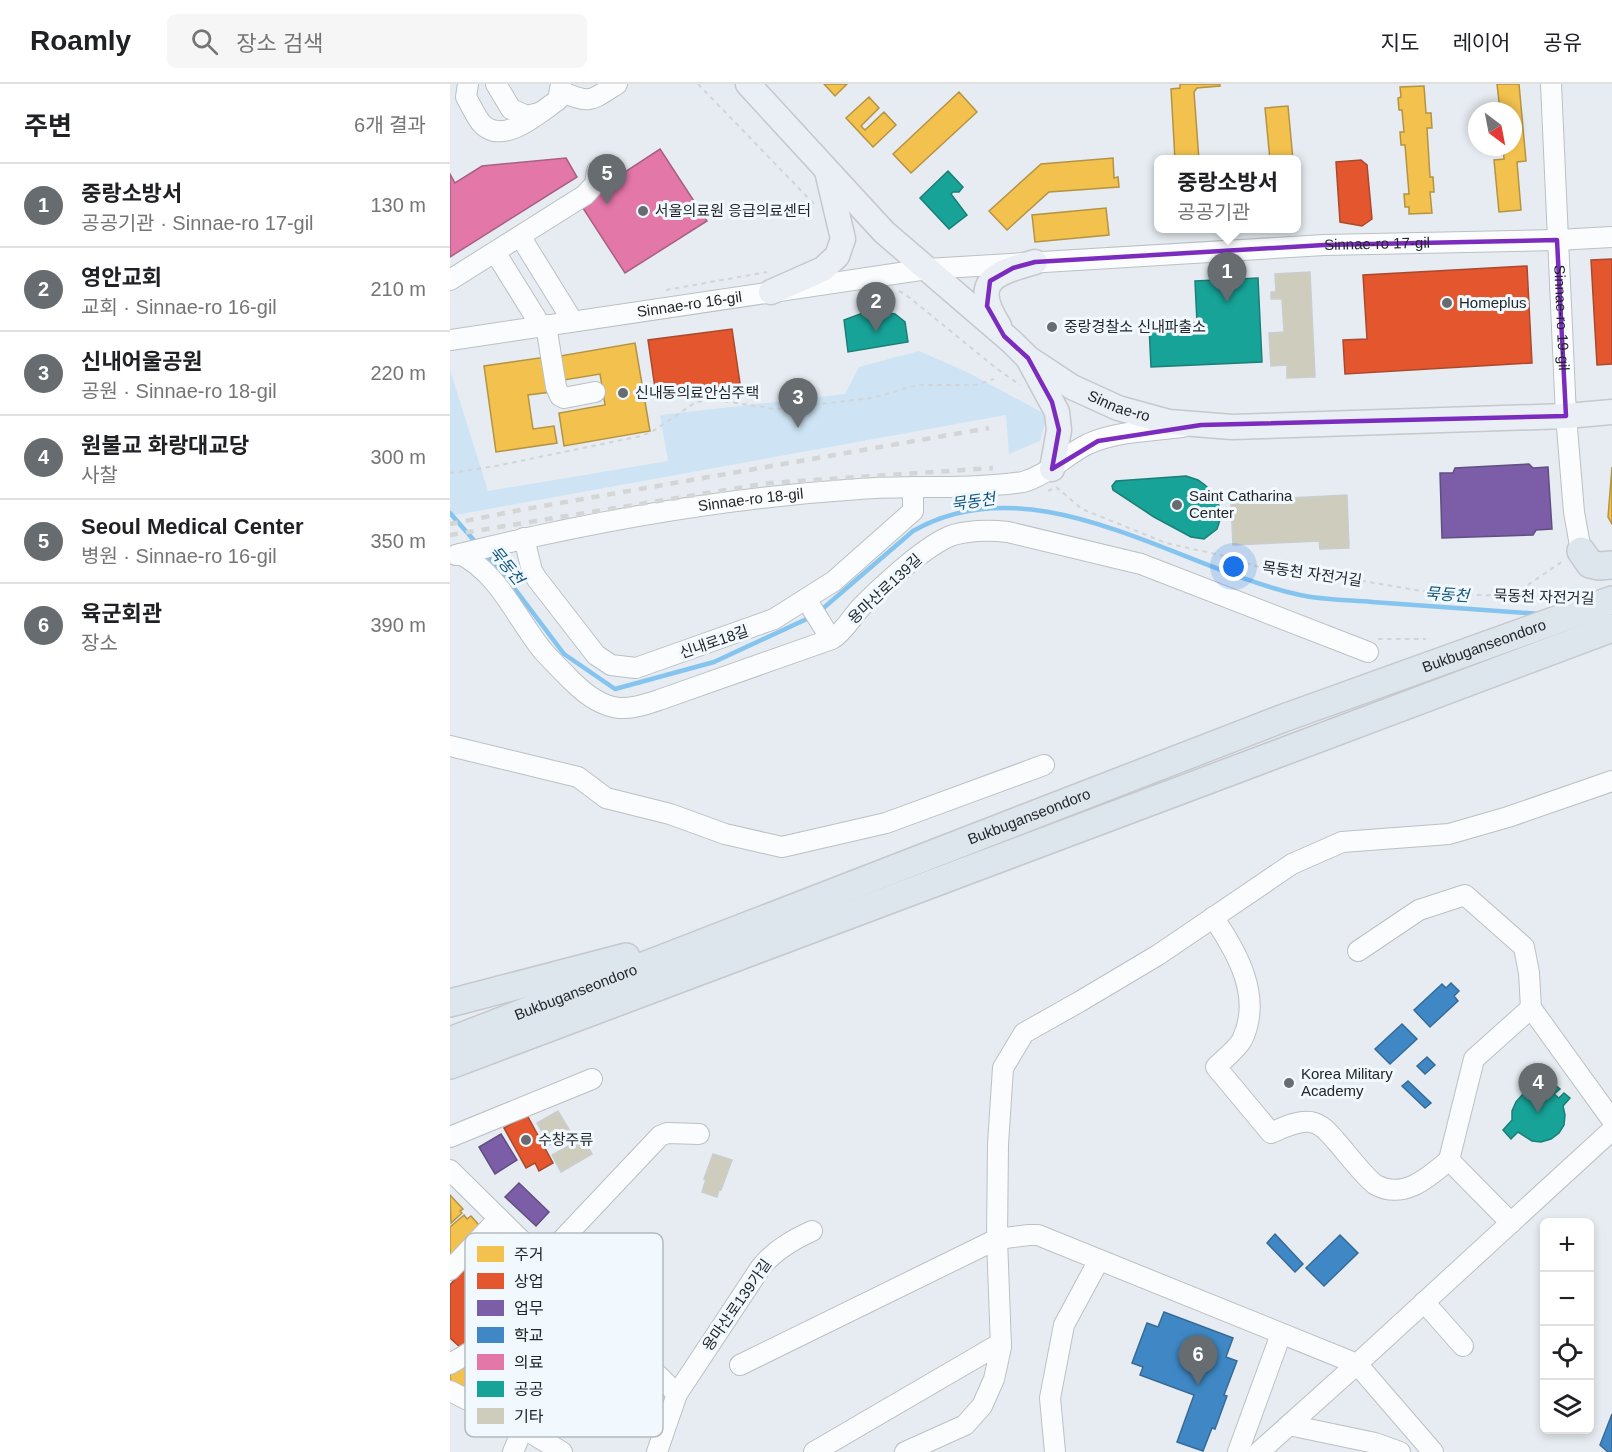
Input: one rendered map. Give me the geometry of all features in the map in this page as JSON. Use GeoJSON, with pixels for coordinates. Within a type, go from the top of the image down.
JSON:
{"type":"FeatureCollection","features":[{"type":"Feature","properties":{"kind":"highway"},"geometry":{"type":"LineString","coordinates":[[1581,551],[1590,564],[1612,565]]}},
{"type":"Feature","properties":{"kind":"highway","name":"Bukbuganseondoro"},"geometry":{"type":"LineString","coordinates":[[450,1041],[1258,728],[1429,652],[1612,600]]}},
{"type":"Feature","properties":{"kind":"highway","name":"Bukbuganseondoro"},"geometry":{"type":"LineString","coordinates":[[450,1065],[1612,628]]}},
{"type":"Feature","properties":{"kind":"highway"},"geometry":{"type":"LineString","coordinates":[[450,1003],[735,929]]}},
{"type":"Feature","properties":{"kind":"main road","name":"Sinnae-ro"},"geometry":{"type":"LineString","coordinates":[[748,84],[884,232],[1028,358],[1072,387],[1118,408],[1169,422],[1232,427],[1566,416],[1612,412]]}},
{"type":"Feature","properties":{"kind":"main road"},"geometry":{"type":"LineString","coordinates":[[771,281],[823,269],[837,256],[843,239],[827,169]]}},
{"type":"Feature","properties":{"kind":"main road"},"geometry":{"type":"LineString","coordinates":[[1004,336],[987,306],[988,285],[1001,273],[1035,262]]}},
{"type":"Feature","properties":{"kind":"main road"},"geometry":{"type":"LineString","coordinates":[[1028,358],[1057,412],[1059,430],[1054,478]]}},
{"type":"Feature","properties":{"kind":"street"},"geometry":{"type":"LineString","coordinates":[[468,84],[465,97],[471,107],[484,126],[498,132],[512,131],[558,100],[561,87],[584,100],[595,98],[617,84]]}},
{"type":"Feature","properties":{"kind":"street"},"geometry":{"type":"LineString","coordinates":[[496,84],[512,109],[526,117],[538,113]]}},
{"type":"Feature","properties":{"kind":"street","name":"Sinnae-ro 19-gil"},"geometry":{"type":"LineString","coordinates":[[1551,84],[1566,416],[1574,512],[1581,551]]}},
{"type":"Feature","properties":{"kind":"street"},"geometry":{"type":"LineString","coordinates":[[450,280],[585,195],[595,183],[597,171]]}},
{"type":"Feature","properties":{"kind":"street"},"geometry":{"type":"LineString","coordinates":[[520,236],[572,320]]}},
{"type":"Feature","properties":{"kind":"street","name":"Sinnae-ro 17-gil"},"geometry":{"type":"LineString","coordinates":[[927,269],[1324,245],[1612,237]]}},
{"type":"Feature","properties":{"kind":"street"},"geometry":{"type":"LineString","coordinates":[[495,252],[543,326],[560,396],[564,398],[596,392]]}},
{"type":"Feature","properties":{"kind":"street","name":"Sinnae-ro 16-gil"},"geometry":{"type":"LineString","coordinates":[[450,340],[543,326],[771,281],[927,269]]}},
{"type":"Feature","properties":{"kind":"street"},"geometry":{"type":"LineString","coordinates":[[1054,478],[1076,452],[1098,441],[1114,436],[1201,425]]}},
{"type":"Feature","properties":{"kind":"street","name":"Sinnae-ro 18-gil"},"geometry":{"type":"LineString","coordinates":[[455,555],[524,538],[709,504],[861,488],[1015,484],[1054,478]]}},
{"type":"Feature","properties":{"kind":"street","name":"신내로18길"},"geometry":{"type":"LineString","coordinates":[[524,538],[532,571],[596,655],[611,665],[636,668],[763,625],[834,581],[908,516],[914,506],[913,487]]}},
{"type":"Feature","properties":{"kind":"street","name":"용마산로139길"},"geometry":{"type":"LineString","coordinates":[[455,555],[470,559],[490,576],[559,669],[591,697],[611,706],[637,706],[659,700],[831,639],[841,632],[863,605],[928,548],[954,535],[986,530],[1008,532],[1141,564],[1372,645]]}},
{"type":"Feature","properties":{"kind":"street"},"geometry":{"type":"LineString","coordinates":[[806,598],[831,639]]}},
{"type":"Feature","properties":{"kind":"street"},"geometry":{"type":"LineString","coordinates":[[450,746],[578,777],[606,798],[670,813],[725,834],[782,847],[886,823],[1044,765]]}},
{"type":"Feature","properties":{"kind":"street"},"geometry":{"type":"LineString","coordinates":[[905,1452],[954,1431],[971,1420],[982,1406],[994,1380],[1000,1358],[1001,1343],[997,1239],[998,1144],[1003,1068],[1024,1032],[1148,961],[1292,864],[1342,842],[1449,834],[1508,818],[1612,781]]}},
{"type":"Feature","properties":{"kind":"street"},"geometry":{"type":"LineString","coordinates":[[1259,1452],[1610,1132],[1532,1008],[1524,947],[1465,895],[1419,910],[1358,951]]}},
{"type":"Feature","properties":{"kind":"street"},"geometry":{"type":"LineString","coordinates":[[1213,917],[1233,947],[1250,997],[1248,1019],[1242,1041],[1216,1067],[1271,1133],[1290,1125],[1310,1122],[1323,1127],[1375,1185],[1393,1191],[1412,1188],[1449,1160],[1474,1059],[1532,1008]]}},
{"type":"Feature","properties":{"kind":"street"},"geometry":{"type":"LineString","coordinates":[[450,1137],[592,1079]]}},
{"type":"Feature","properties":{"kind":"street"},"geometry":{"type":"LineString","coordinates":[[576,1233],[660,1136],[667,1133],[699,1134]]}},
{"type":"Feature","properties":{"kind":"street"},"geometry":{"type":"LineString","coordinates":[[1449,1160],[1510,1223]]}},
{"type":"Feature","properties":{"kind":"street"},"geometry":{"type":"LineString","coordinates":[[450,1170],[514,1233]]}},
{"type":"Feature","properties":{"kind":"street"},"geometry":{"type":"LineString","coordinates":[[485,1233],[499,1218]]}},
{"type":"Feature","properties":{"kind":"street","name":"용마산로139가길"},"geometry":{"type":"LineString","coordinates":[[663,1435],[677,1394],[770,1257],[788,1242],[812,1231]]}},
{"type":"Feature","properties":{"kind":"street"},"geometry":{"type":"LineString","coordinates":[[740,1365],[997,1239],[1029,1234],[1038,1235],[1357,1364],[1433,1452]]}},
{"type":"Feature","properties":{"kind":"street"},"geometry":{"type":"LineString","coordinates":[[450,1270],[465,1254]]}},
{"type":"Feature","properties":{"kind":"street"},"geometry":{"type":"LineString","coordinates":[[1055,1452],[1050,1398],[1064,1325],[1099,1260]]}},
{"type":"Feature","properties":{"kind":"street"},"geometry":{"type":"LineString","coordinates":[[1424,1302],[1463,1346]]}},
{"type":"Feature","properties":{"kind":"street"},"geometry":{"type":"LineString","coordinates":[[1238,1452],[1281,1334]]}},
{"type":"Feature","properties":{"kind":"street"},"geometry":{"type":"LineString","coordinates":[[814,1452],[1001,1343]]}},
{"type":"Feature","properties":{"kind":"street"},"geometry":{"type":"LineString","coordinates":[[450,1364],[465,1355]]}},
{"type":"Feature","properties":{"kind":"street"},"geometry":{"type":"LineString","coordinates":[[663,1380],[677,1394]]}},
{"type":"Feature","properties":{"kind":"street"},"geometry":{"type":"LineString","coordinates":[[450,1390],[465,1398]]}},
{"type":"Feature","properties":{"kind":"street"},"geometry":{"type":"LineString","coordinates":[[1289,1425],[1375,1443],[1400,1452]]}},
{"type":"Feature","properties":{"kind":"street"},"geometry":{"type":"LineString","coordinates":[[513,1452],[518,1437]]}},
{"type":"Feature","properties":{"kind":"street"},"geometry":{"type":"LineString","coordinates":[[538,1437],[562,1452]]}},
{"type":"Feature","properties":{"kind":"street","name":"용마산로139가길"},"geometry":{"type":"LineString","coordinates":[[657,1452],[662,1437]]}},
{"type":"Feature","properties":{"kind":"path"},"geometry":{"type":"LineString","coordinates":[[698,84],[819,210]]}},
{"type":"Feature","properties":{"kind":"path"},"geometry":{"type":"LineString","coordinates":[[665,290],[771,281]]}},
{"type":"Feature","properties":{"kind":"path"},"geometry":{"type":"LineString","coordinates":[[895,289],[905,294],[996,368],[1021,385]]}},
{"type":"Feature","properties":{"kind":"path"},"geometry":{"type":"LineString","coordinates":[[450,473],[641,436],[653,431],[696,402],[716,400],[776,409],[872,398],[918,385],[976,386],[994,379]]}},
{"type":"Feature","properties":{"kind":"path","name":"목동천 자전거길"},"geometry":{"type":"LineString","coordinates":[[1054,478],[1082,509],[1166,543],[1220,555],[1269,570],[1339,577],[1439,594]]}},
{"type":"Feature","properties":{"kind":"path"},"geometry":{"type":"LineString","coordinates":[[1513,596],[1581,551]]}},
{"type":"Feature","properties":{"kind":"path","name":"묵동천 자전거길"},"geometry":{"type":"LineString","coordinates":[[1439,594],[1568,597]]}},
{"type":"Feature","properties":{"kind":"path"},"geometry":{"type":"LineString","coordinates":[[1372,645],[1429,652]]}},
{"type":"Feature","properties":{"kind":"highlighted area"},"geometry":{"type":"Polygon","coordinates":[[[1557,240],[1566,416],[1201,425],[1098,441],[1052,469],[1059,430],[1052,402],[1028,358],[1004,336],[987,306],[990,281],[1013,268],[1035,262],[1324,245],[1557,240]]]}},
{"type":"Feature","properties":{"kind":"shaded area"},"geometry":{"type":"Polygon","coordinates":[[[919,351],[967,372],[1047,415],[1040,441],[1009,454],[1006,415],[450,516],[450,370],[488,491],[668,461],[660,415],[845,394],[859,367],[919,351]]]}},
{"type":"Feature","properties":{"kind":"building: 주거"},"geometry":{"type":"Polygon","coordinates":[[[824,84],[847,84],[835,96],[824,84]]]}},
{"type":"Feature","properties":{"kind":"building: 주거"},"geometry":{"type":"Polygon","coordinates":[[[1180,84],[1220,84],[1220,86],[1197,88],[1194,92],[1199,155],[1175,155],[1171,89],[1180,88],[1180,84]]]}},
{"type":"Feature","properties":{"kind":"building: 주거"},"geometry":{"type":"Polygon","coordinates":[[[1497,84],[1519,84],[1521,102],[1499,102],[1497,84]]]}},
{"type":"Feature","properties":{"kind":"building: 주거"},"geometry":{"type":"Polygon","coordinates":[[[1424,86],[1426,113],[1431,113],[1432,128],[1427,128],[1430,177],[1433,177],[1434,192],[1430,192],[1432,213],[1409,214],[1409,207],[1405,207],[1404,194],[1409,194],[1405,145],[1401,145],[1400,132],[1404,132],[1402,110],[1399,110],[1398,98],[1401,97],[1400,87],[1424,86]]]}},
{"type":"Feature","properties":{"kind":"building: 주거"},"geometry":{"type":"Polygon","coordinates":[[[959,92],[977,112],[911,173],[893,154],[959,92]]]}},
{"type":"Feature","properties":{"kind":"building: 주거"},"geometry":{"type":"Polygon","coordinates":[[[869,97],[879,108],[861,126],[865,130],[884,112],[896,125],[873,147],[846,118],[869,97]]]}},
{"type":"Feature","properties":{"kind":"building: 주거"},"geometry":{"type":"Polygon","coordinates":[[[1288,106],[1293,155],[1270,155],[1265,108],[1288,106]]]}},
{"type":"Feature","properties":{"kind":"building: 주거"},"geometry":{"type":"Polygon","coordinates":[[[1522,117],[1526,161],[1517,162],[1521,210],[1499,212],[1494,160],[1504,159],[1504,156],[1522,156],[1522,117]]]}},
{"type":"Feature","properties":{"kind":"building: 주거"},"geometry":{"type":"Polygon","coordinates":[[[1113,158],[1114,178],[1118,177],[1119,187],[1049,192],[1007,230],[989,211],[1041,164],[1113,158]]]}},
{"type":"Feature","properties":{"kind":"building: 주거"},"geometry":{"type":"Polygon","coordinates":[[[1106,208],[1109,235],[1035,242],[1032,215],[1106,208]]]}},
{"type":"Feature","properties":{"kind":"building: 주거","name":"신내동의료안심주택"},"geometry":{"type":"Polygon","coordinates":[[[635,343],[650,431],[564,446],[559,413],[605,405],[600,374],[558,381],[554,357],[635,343]]]}},
{"type":"Feature","properties":{"kind":"building: 주거"},"geometry":{"type":"Polygon","coordinates":[[[546,357],[551,392],[528,395],[533,429],[554,426],[557,443],[496,452],[484,366],[546,357]]]}},
{"type":"Feature","properties":{"kind":"building: 주거"},"geometry":{"type":"Polygon","coordinates":[[[1612,467],[1612,524],[1608,517],[1612,467]]]}},
{"type":"Feature","properties":{"kind":"building: 주거"},"geometry":{"type":"Polygon","coordinates":[[[450,1195],[463,1209],[460,1211],[462,1213],[451,1223],[450,1195]]]}},
{"type":"Feature","properties":{"kind":"building: 주거"},"geometry":{"type":"Polygon","coordinates":[[[464,1215],[467,1219],[471,1216],[479,1225],[476,1228],[478,1233],[465,1233],[465,1245],[450,1258],[450,1227],[464,1215]]]}},
{"type":"Feature","properties":{"kind":"building: 주거"},"geometry":{"type":"Polygon","coordinates":[[[459,1365],[465,1368],[465,1388],[450,1381],[450,1373],[459,1365]]]}},
{"type":"Feature","properties":{"kind":"building: 상업"},"geometry":{"type":"Polygon","coordinates":[[[1361,160],[1367,165],[1372,219],[1362,226],[1340,222],[1336,162],[1361,160]]]}},
{"type":"Feature","properties":{"kind":"building: 상업"},"geometry":{"type":"Polygon","coordinates":[[[1612,259],[1612,364],[1597,365],[1591,260],[1612,259]]]}},
{"type":"Feature","properties":{"kind":"building: 상업","name":"Homeplus"},"geometry":{"type":"Polygon","coordinates":[[[1527,266],[1532,363],[1345,374],[1343,340],[1367,339],[1363,275],[1527,266]]]}},
{"type":"Feature","properties":{"kind":"building: 상업"},"geometry":{"type":"Polygon","coordinates":[[[732,329],[740,383],[656,395],[648,340],[732,329]]]}},
{"type":"Feature","properties":{"kind":"building: 상업"},"geometry":{"type":"Polygon","coordinates":[[[527,1115],[553,1163],[539,1171],[535,1163],[526,1168],[504,1128],[527,1115]]]}},
{"type":"Feature","properties":{"kind":"building: 상업"},"geometry":{"type":"Polygon","coordinates":[[[465,1268],[465,1344],[461,1348],[450,1338],[450,1285],[465,1268]]]}},
{"type":"Feature","properties":{"kind":"building: 업무"},"geometry":{"type":"Polygon","coordinates":[[[1529,464],[1533,468],[1548,467],[1552,529],[1536,530],[1533,535],[1442,538],[1440,473],[1453,473],[1455,468],[1529,464]]]}},
{"type":"Feature","properties":{"kind":"building: 업무"},"geometry":{"type":"Polygon","coordinates":[[[501,1134],[517,1160],[495,1174],[479,1147],[501,1134]]]}},
{"type":"Feature","properties":{"kind":"building: 업무"},"geometry":{"type":"Polygon","coordinates":[[[519,1183],[549,1212],[536,1226],[505,1197],[519,1183]]]}},
{"type":"Feature","properties":{"kind":"building: 학교"},"geometry":{"type":"Polygon","coordinates":[[[1451,983],[1459,991],[1454,996],[1458,1001],[1430,1027],[1414,1010],[1442,984],[1446,988],[1451,983]]]}},
{"type":"Feature","properties":{"kind":"building: 학교"},"geometry":{"type":"Polygon","coordinates":[[[1402,1024],[1417,1039],[1390,1064],[1375,1049],[1402,1024]]]}},
{"type":"Feature","properties":{"kind":"building: 학교"},"geometry":{"type":"Polygon","coordinates":[[[1427,1057],[1435,1065],[1425,1074],[1417,1066],[1427,1057]]]}},
{"type":"Feature","properties":{"kind":"building: 학교"},"geometry":{"type":"Polygon","coordinates":[[[1408,1081],[1431,1103],[1425,1108],[1402,1086],[1408,1081]]]}},
{"type":"Feature","properties":{"kind":"building: 학교"},"geometry":{"type":"Polygon","coordinates":[[[1275,1234],[1303,1264],[1295,1272],[1267,1243],[1275,1234]]]}},
{"type":"Feature","properties":{"kind":"building: 학교"},"geometry":{"type":"Polygon","coordinates":[[[1340,1235],[1358,1253],[1324,1286],[1306,1268],[1340,1235]]]}},
{"type":"Feature","properties":{"kind":"building: 학교"},"geometry":{"type":"Polygon","coordinates":[[[1164,1312],[1233,1338],[1226,1357],[1237,1361],[1224,1395],[1227,1396],[1215,1429],[1212,1428],[1203,1451],[1177,1442],[1194,1395],[1140,1375],[1143,1367],[1132,1363],[1147,1323],[1158,1327],[1164,1312]]]}},
{"type":"Feature","properties":{"kind":"building: 학교"},"geometry":{"type":"Polygon","coordinates":[[[1612,1414],[1612,1452],[1608,1452],[1600,1445],[1612,1414]]]}},
{"type":"Feature","properties":{"kind":"building: 의료","name":"서울의료원 응급의료센터"},"geometry":{"type":"Polygon","coordinates":[[[660,149],[707,221],[625,273],[579,202],[660,149]]]}},
{"type":"Feature","properties":{"kind":"building: 의료"},"geometry":{"type":"Polygon","coordinates":[[[566,158],[577,177],[450,257],[450,174],[455,183],[482,166],[566,158]]]}},
{"type":"Feature","properties":{"kind":"building: 공공"},"geometry":{"type":"Polygon","coordinates":[[[948,171],[963,187],[959,192],[951,194],[967,215],[949,229],[920,198],[948,171]]]}},
{"type":"Feature","properties":{"kind":"building: 공공"},"geometry":{"type":"Polygon","coordinates":[[[1258,278],[1262,362],[1151,367],[1149,326],[1197,323],[1195,281],[1258,278]]]}},
{"type":"Feature","properties":{"kind":"building: 공공"},"geometry":{"type":"Polygon","coordinates":[[[871,310],[895,314],[905,322],[908,342],[848,352],[844,320],[871,310]]]}},
{"type":"Feature","properties":{"kind":"building: 공공","name":"Saint Catharina Center"},"geometry":{"type":"Polygon","coordinates":[[[1186,476],[1205,485],[1214,494],[1220,508],[1217,529],[1204,539],[1191,537],[1154,517],[1113,490],[1112,486],[1116,481],[1186,476]]]}},
{"type":"Feature","properties":{"kind":"building: 공공"},"geometry":{"type":"Polygon","coordinates":[[[1553,1083],[1560,1089],[1554,1094],[1559,1098],[1564,1093],[1570,1098],[1563,1106],[1564,1125],[1559,1133],[1541,1142],[1532,1141],[1518,1132],[1511,1139],[1503,1130],[1512,1120],[1512,1111],[1516,1102],[1531,1090],[1546,1090],[1553,1083]]]}},
{"type":"Feature","properties":{"kind":"building: 기타"},"geometry":{"type":"Polygon","coordinates":[[[1310,272],[1315,377],[1287,378],[1287,365],[1271,366],[1269,333],[1284,332],[1282,299],[1271,299],[1271,292],[1276,292],[1275,274],[1310,272]]]}},
{"type":"Feature","properties":{"kind":"building: 기타"},"geometry":{"type":"Polygon","coordinates":[[[1347,495],[1349,548],[1320,549],[1319,541],[1233,545],[1231,501],[1347,495]]]}},
{"type":"Feature","properties":{"kind":"building: 기타"},"geometry":{"type":"Polygon","coordinates":[[[558,1111],[571,1133],[550,1145],[537,1123],[558,1111]]]}},
{"type":"Feature","properties":{"kind":"building: 기타"},"geometry":{"type":"Polygon","coordinates":[[[583,1138],[592,1154],[561,1172],[552,1155],[583,1138]]]}},
{"type":"Feature","properties":{"kind":"building: 기타"},"geometry":{"type":"Polygon","coordinates":[[[713,1154],[732,1160],[717,1197],[702,1192],[713,1154]]]}},
{"type":"Feature","properties":{"kind":"waterway","name":"묵동천"},"geometry":{"type":"LineString","coordinates":[[820,611],[913,531],[959,513],[1008,508],[1057,514],[1107,527],[1254,582],[1300,595],[1336,600],[1540,614]]}},
{"type":"Feature","properties":{"kind":"waterway","name":"묵동천"},"geometry":{"type":"LineString","coordinates":[[450,513],[478,545]]}},
{"type":"Feature","properties":{"kind":"waterway","name":"묵동천"},"geometry":{"type":"LineString","coordinates":[[485,553],[564,654],[615,689],[714,662],[811,617]]}},
{"type":"Feature","properties":{"kind":"railway"},"geometry":{"type":"LineString","coordinates":[[450,524],[989,428]]}},
{"type":"Feature","properties":{"kind":"railway"},"geometry":{"type":"LineString","coordinates":[[450,535],[769,483],[993,468]]}},
{"type":"Feature","properties":{"kind":"place","name":"Seoul Medical Center"},"geometry":{"type":"Point","coordinates":[607,204]}},
{"type":"Feature","properties":{"kind":"place","name":"서울의료원 응급의료센터"},"geometry":{"type":"Point","coordinates":[643,211]}},
{"type":"Feature","properties":{"kind":"place","name":"중랑소방서"},"geometry":{"type":"Point","coordinates":[1227,302]}},
{"type":"Feature","properties":{"kind":"place","name":"Homeplus"},"geometry":{"type":"Point","coordinates":[1447,303]}},
{"type":"Feature","properties":{"kind":"place","name":"중랑경찰소 신내파출소"},"geometry":{"type":"Point","coordinates":[1052,327]}},
{"type":"Feature","properties":{"kind":"place","name":"영안교회"},"geometry":{"type":"Point","coordinates":[876,332]}},
{"type":"Feature","properties":{"kind":"place","name":"신내동의료안심주택"},"geometry":{"type":"Point","coordinates":[623,393]}},
{"type":"Feature","properties":{"kind":"place","name":"신내어울공원"},"geometry":{"type":"Point","coordinates":[798,428]}},
{"type":"Feature","properties":{"kind":"place","name":"Saint Catharina Center"},"geometry":{"type":"Point","coordinates":[1177,505]}},
{"type":"Feature","properties":{"kind":"place","name":"Korea Military Academy"},"geometry":{"type":"Point","coordinates":[1289,1083]}},
{"type":"Feature","properties":{"kind":"place","name":"원불교 화랑대교당"},"geometry":{"type":"Point","coordinates":[1538,1113]}},
{"type":"Feature","properties":{"kind":"place","name":"수창주류"},"geometry":{"type":"Point","coordinates":[526,1140]}},
{"type":"Feature","properties":{"kind":"place","name":"육군회관"},"geometry":{"type":"Point","coordinates":[1198,1385]}}]}
